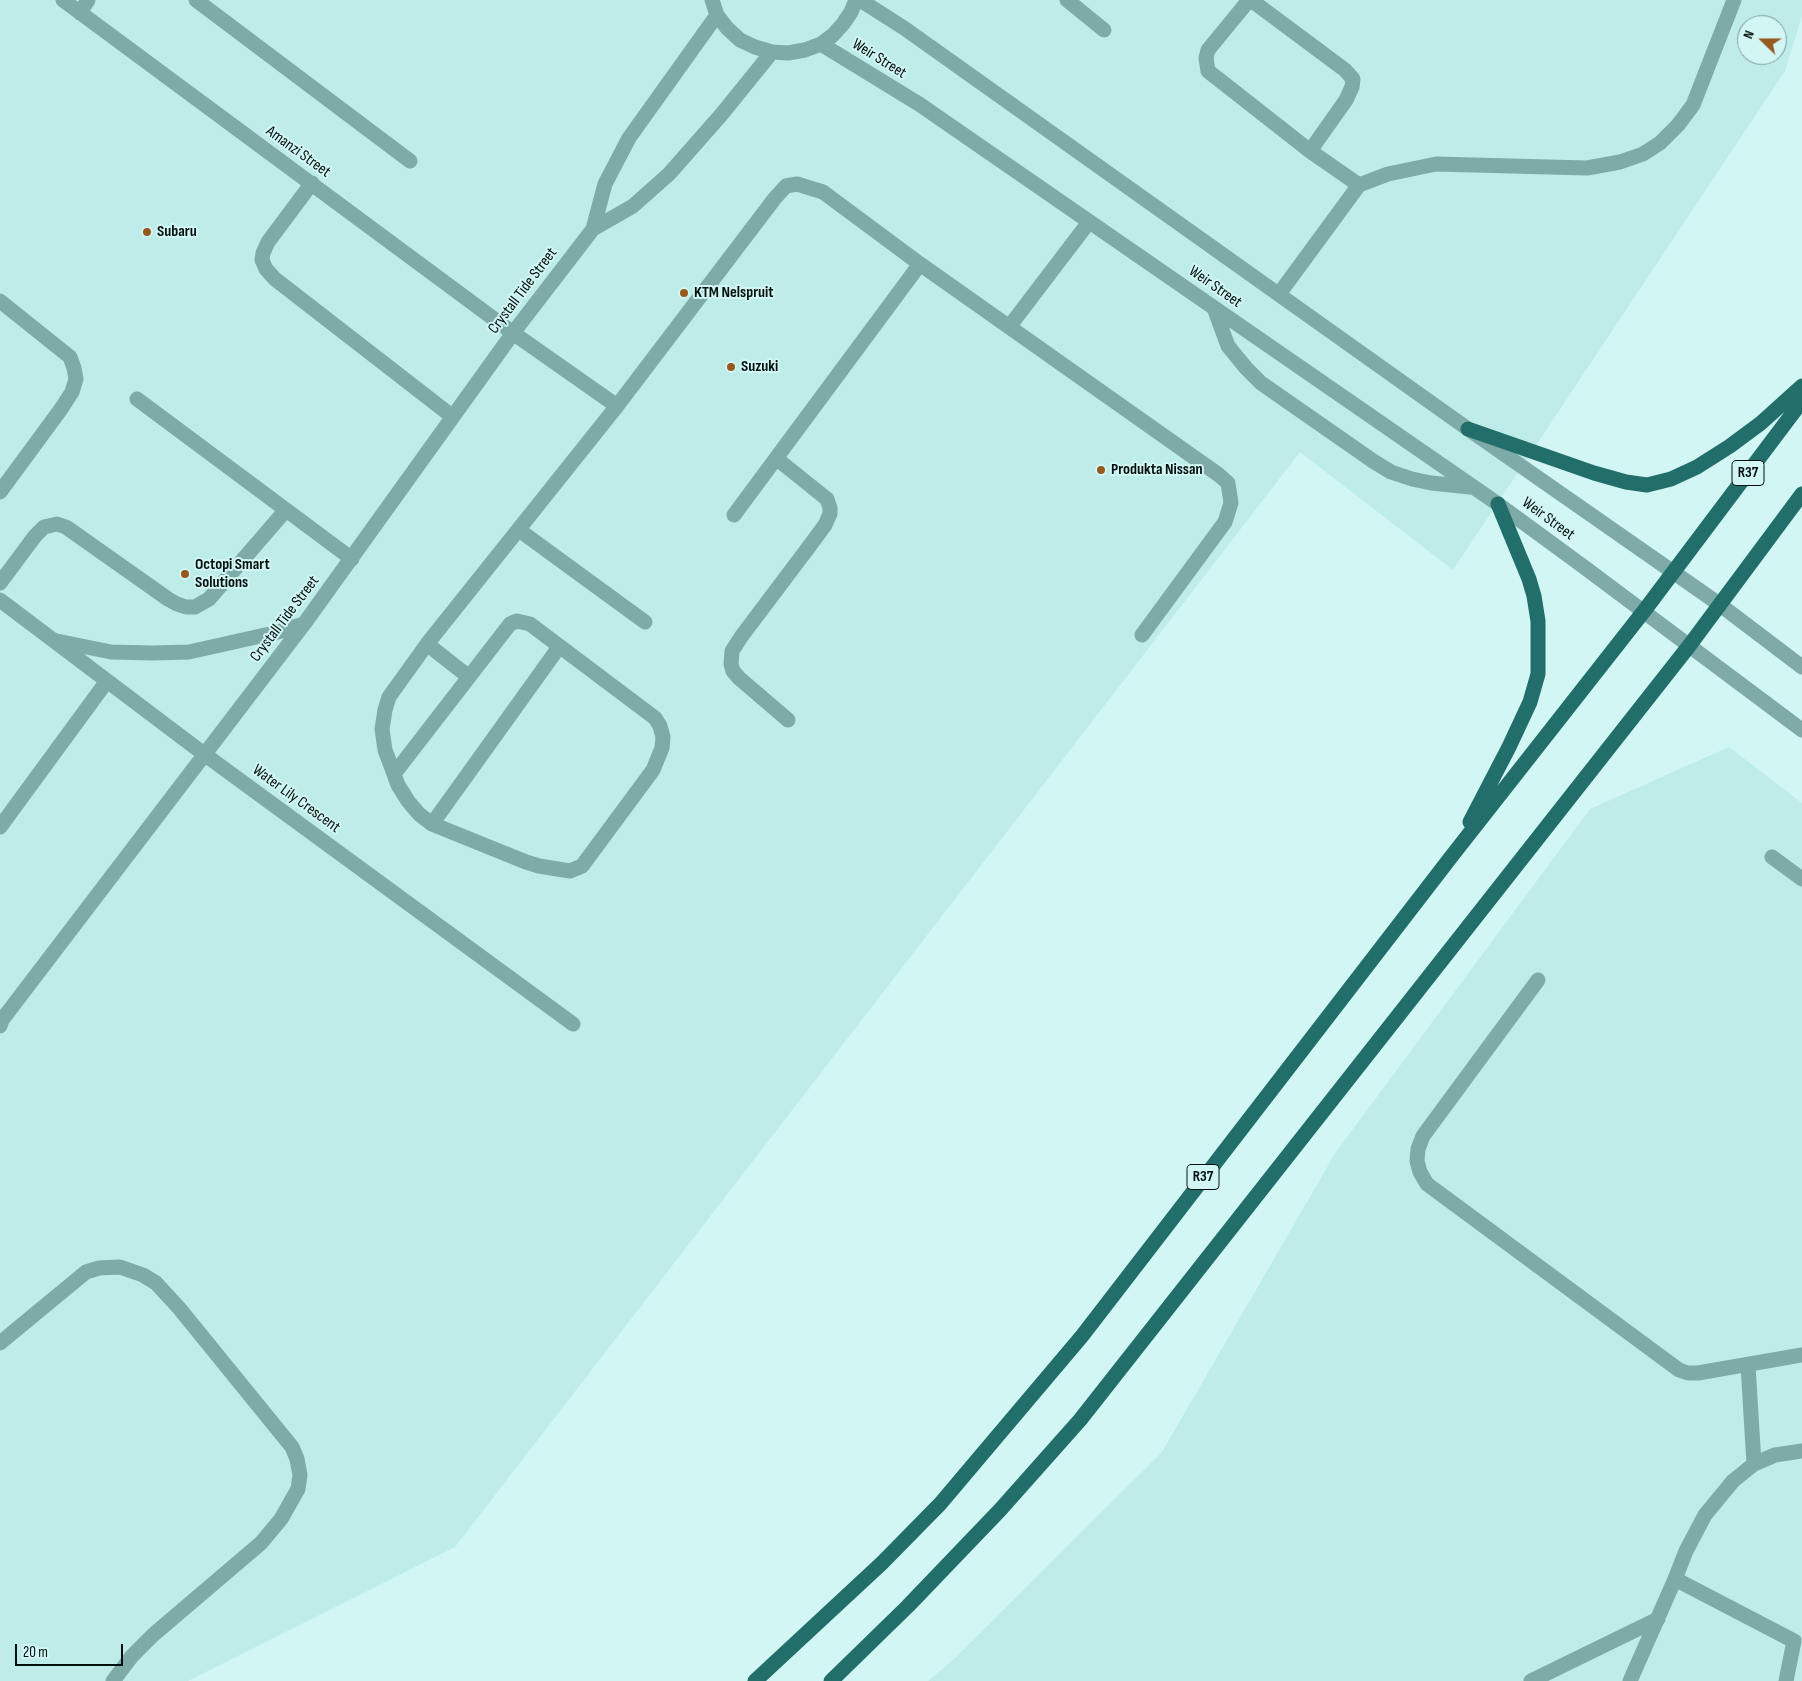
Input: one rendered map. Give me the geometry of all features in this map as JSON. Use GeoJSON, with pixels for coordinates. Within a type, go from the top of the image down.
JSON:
{"type":"FeatureCollection","features":[{"type":"Feature","properties":{"kind":"main road"},"geometry":{"type":"LineString","coordinates":[[1468,429],[1594,473],[1626,482],[1647,485],[1671,479],[1697,467],[1730,446],[1761,423],[1802,386]]}},
{"type":"Feature","properties":{"kind":"main road","name":"R37"},"geometry":{"type":"LineString","coordinates":[[754,1681],[888,1556],[940,1504],[1082,1336],[1451,857],[1644,611],[1802,401]]}},
{"type":"Feature","properties":{"kind":"main road"},"geometry":{"type":"LineString","coordinates":[[832,1681],[908,1606],[993,1517],[1080,1420],[1689,646],[1802,494]]}},
{"type":"Feature","properties":{"kind":"main road"},"geometry":{"type":"LineString","coordinates":[[1451,857],[1509,748],[1530,702],[1538,674],[1538,621],[1534,596],[1529,579],[1498,504]]}},
{"type":"Feature","properties":{"kind":"street","name":"Amanzi Street"},"geometry":{"type":"LineString","coordinates":[[63,0],[84,6],[312,183],[513,333],[617,406]]}},
{"type":"Feature","properties":{"kind":"street"},"geometry":{"type":"LineString","coordinates":[[196,0],[410,161]]}},
{"type":"Feature","properties":{"kind":"street"},"geometry":{"type":"LineString","coordinates":[[712,0],[717,15],[740,40],[772,52],[788,53],[805,50],[821,44],[833,35],[851,12],[856,0]]}},
{"type":"Feature","properties":{"kind":"street","name":"Weir Street"},"geometry":{"type":"LineString","coordinates":[[860,0],[904,28],[1468,429],[1720,604],[1802,667]]}},
{"type":"Feature","properties":{"kind":"street"},"geometry":{"type":"LineString","coordinates":[[1067,0],[1104,30]]}},
{"type":"Feature","properties":{"kind":"street"},"geometry":{"type":"LineString","coordinates":[[1310,151],[1346,100],[1352,87],[1353,79],[1345,70],[1250,0],[1210,47],[1206,58],[1208,71],[1310,151],[1358,185]]}},
{"type":"Feature","properties":{"kind":"street"},"geometry":{"type":"LineString","coordinates":[[1279,294],[1358,185],[1388,174],[1436,164],[1586,168],[1620,162],[1643,154],[1660,143],[1678,125],[1693,105],[1734,0]]}},
{"type":"Feature","properties":{"kind":"street","name":"Crystall Tide Street"},"geometry":{"type":"LineString","coordinates":[[593,229],[605,184],[629,138],[717,15]]}},
{"type":"Feature","properties":{"kind":"street","name":"Weir Street"},"geometry":{"type":"LineString","coordinates":[[821,44],[919,104],[1498,504],[1802,730]]}},
{"type":"Feature","properties":{"kind":"street","name":"Crystall Tide Street"},"geometry":{"type":"LineString","coordinates":[[1,1022],[304,624],[513,333],[593,229],[633,206],[670,174],[772,52]]}},
{"type":"Feature","properties":{"kind":"street"},"geometry":{"type":"LineString","coordinates":[[312,183],[268,242],[262,260],[266,269],[275,279],[454,417]]}},
{"type":"Feature","properties":{"kind":"street"},"geometry":{"type":"LineString","coordinates":[[394,774],[510,624],[517,621],[530,624],[655,718],[660,726],[663,737],[662,748],[653,770],[582,866],[570,871],[526,862],[432,824],[419,814],[398,785],[394,774],[384,743],[382,729],[385,710],[389,697],[428,644],[617,406],[786,186],[797,184],[823,192],[920,264],[1211,469],[1228,483],[1231,503],[1224,522],[1142,634]]}},
{"type":"Feature","properties":{"kind":"street"},"geometry":{"type":"LineString","coordinates":[[1009,327],[1090,222]]}},
{"type":"Feature","properties":{"kind":"street"},"geometry":{"type":"LineString","coordinates":[[734,515],[920,264]]}},
{"type":"Feature","properties":{"kind":"street"},"geometry":{"type":"LineString","coordinates":[[0,302],[70,357],[76,379],[72,392],[61,409],[0,492]]}},
{"type":"Feature","properties":{"kind":"street"},"geometry":{"type":"LineString","coordinates":[[1214,308],[1228,346],[1261,384],[1373,462],[1391,472],[1412,479],[1472,487]]}},
{"type":"Feature","properties":{"kind":"street"},"geometry":{"type":"LineString","coordinates":[[137,399],[352,559]]}},
{"type":"Feature","properties":{"kind":"street"},"geometry":{"type":"LineString","coordinates":[[777,459],[828,499],[830,514],[825,525],[741,637],[732,651],[731,664],[733,671],[739,678],[788,720]]}},
{"type":"Feature","properties":{"kind":"street"},"geometry":{"type":"LineString","coordinates":[[0,583],[35,536],[44,527],[57,524],[66,527],[172,602],[186,607],[195,607],[209,599],[285,511]]}},
{"type":"Feature","properties":{"kind":"street"},"geometry":{"type":"LineString","coordinates":[[519,530],[645,622]]}},
{"type":"Feature","properties":{"kind":"street","name":"Water Lily Crescent"},"geometry":{"type":"LineString","coordinates":[[0,600],[204,754],[573,1024]]}},
{"type":"Feature","properties":{"kind":"street"},"geometry":{"type":"LineString","coordinates":[[53,640],[111,652],[189,652],[274,633],[304,624]]}},
{"type":"Feature","properties":{"kind":"street"},"geometry":{"type":"LineString","coordinates":[[428,644],[469,677]]}},
{"type":"Feature","properties":{"kind":"street"},"geometry":{"type":"LineString","coordinates":[[432,824],[559,646]]}},
{"type":"Feature","properties":{"kind":"street"},"geometry":{"type":"LineString","coordinates":[[0,827],[107,681]]}},
{"type":"Feature","properties":{"kind":"street"},"geometry":{"type":"LineString","coordinates":[[1772,857],[1802,879]]}},
{"type":"Feature","properties":{"kind":"street"},"geometry":{"type":"LineString","coordinates":[[1538,980],[1423,1136],[1416,1161],[1427,1184],[1679,1370],[1698,1373],[1802,1355]]}},
{"type":"Feature","properties":{"kind":"street"},"geometry":{"type":"LineString","coordinates":[[0,1343],[86,1272],[99,1268],[120,1267],[143,1275],[156,1283],[179,1308],[292,1447],[297,1459],[300,1475],[298,1489],[281,1519],[261,1543],[153,1635],[132,1656],[113,1681]]}},
{"type":"Feature","properties":{"kind":"street"},"geometry":{"type":"LineString","coordinates":[[1748,1365],[1754,1464]]}},
{"type":"Feature","properties":{"kind":"street"},"geometry":{"type":"LineString","coordinates":[[1630,1681],[1686,1551],[1705,1515],[1733,1481],[1754,1464],[1775,1455],[1802,1450]]}},
{"type":"Feature","properties":{"kind":"street"},"geometry":{"type":"LineString","coordinates":[[1675,1579],[1794,1641],[1786,1681]]}},
{"type":"Feature","properties":{"kind":"street"},"geometry":{"type":"LineString","coordinates":[[1531,1681],[1658,1619]]}},
{"type":"Feature","properties":{"kind":"shaded area"},"geometry":{"type":"Polygon","coordinates":[[[0,0],[1802,0],[1802,16],[1787,65],[1787,15],[1737,15],[1737,65],[1787,65],[1785,71],[1453,570],[1300,452],[455,1547],[188,1681],[0,1681],[0,0]]]}},
{"type":"Feature","properties":{"kind":"shaded area"},"geometry":{"type":"Polygon","coordinates":[[[1729,747],[1802,803],[1802,1681],[928,1681],[953,1660],[1162,1452],[1336,1152],[1590,809],[1729,747]]]}},
{"type":"Feature","properties":{"kind":"place","name":"Subaru"},"geometry":{"type":"Point","coordinates":[147,232]}},
{"type":"Feature","properties":{"kind":"place","name":"KTM Nelspruit"},"geometry":{"type":"Point","coordinates":[684,293]}},
{"type":"Feature","properties":{"kind":"place","name":"Suzuki"},"geometry":{"type":"Point","coordinates":[731,367]}},
{"type":"Feature","properties":{"kind":"place","name":"Produkta Nissan"},"geometry":{"type":"Point","coordinates":[1101,470]}},
{"type":"Feature","properties":{"kind":"place","name":"Octopi Smart Solutions"},"geometry":{"type":"Point","coordinates":[185,574]}}]}
